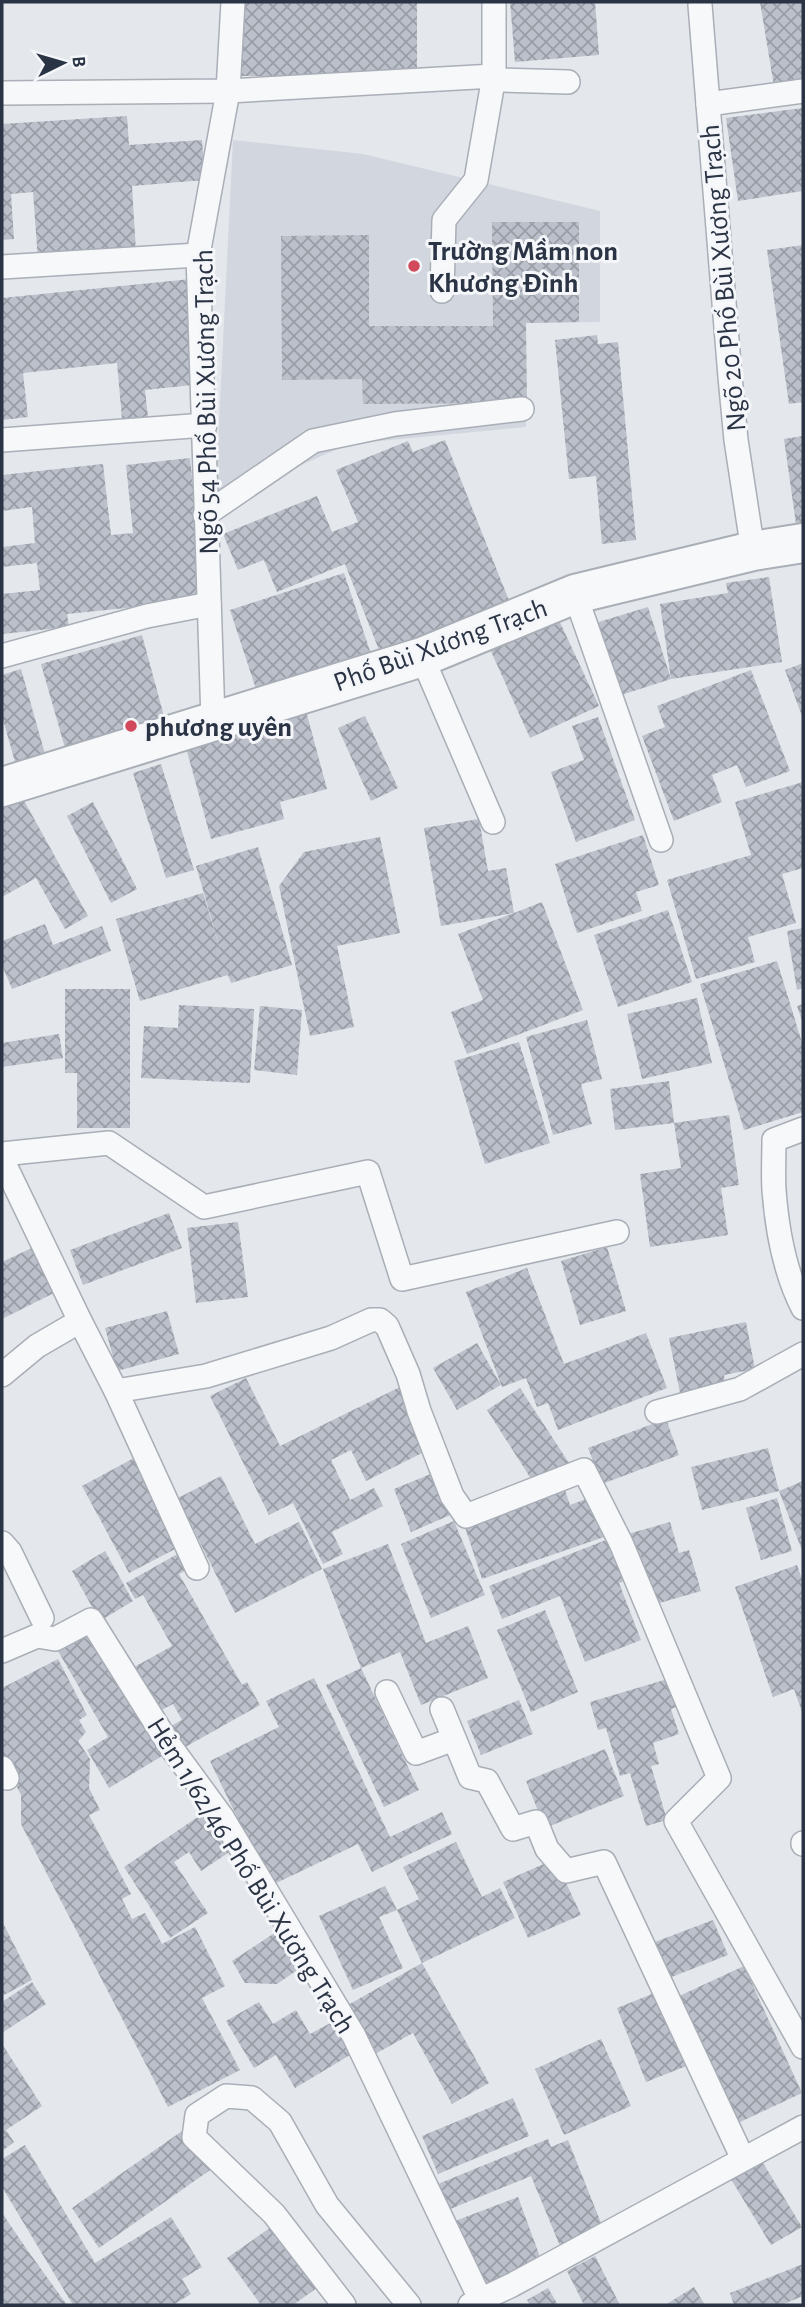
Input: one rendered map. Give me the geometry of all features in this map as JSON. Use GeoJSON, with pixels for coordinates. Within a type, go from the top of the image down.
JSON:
{"type":"FeatureCollection","features":[{"type":"Feature","properties":{"kind":"street","name":"Phố Bùi Xương Trạch"},"geometry":{"type":"LineString","coordinates":[[2,787],[422,657],[575,594],[753,551],[803,543]]}},
{"type":"Feature","properties":{"kind":"lane","name":"Ngõ 54 Phố Bùi Xương Trạch"},"geometry":{"type":"LineString","coordinates":[[213,720],[198,255],[228,91],[233,2]]}},
{"type":"Feature","properties":{"kind":"lane"},"geometry":{"type":"LineString","coordinates":[[442,291],[444,220],[476,180],[494,76],[494,2]]}},
{"type":"Feature","properties":{"kind":"lane","name":"Ngõ 20 Phố Bùi Xương Trạch"},"geometry":{"type":"LineString","coordinates":[[700,5],[736,440],[753,551]]}},
{"type":"Feature","properties":{"kind":"lane"},"geometry":{"type":"LineString","coordinates":[[2,93],[228,91],[494,76],[501,80],[568,82]]}},
{"type":"Feature","properties":{"kind":"lane"},"geometry":{"type":"LineString","coordinates":[[708,104],[803,91]]}},
{"type":"Feature","properties":{"kind":"lane"},"geometry":{"type":"LineString","coordinates":[[2,267],[198,255]]}},
{"type":"Feature","properties":{"kind":"lane"},"geometry":{"type":"LineString","coordinates":[[205,515],[313,441],[395,424],[522,409]]}},
{"type":"Feature","properties":{"kind":"lane"},"geometry":{"type":"LineString","coordinates":[[2,440],[205,425]]}},
{"type":"Feature","properties":{"kind":"lane"},"geometry":{"type":"LineString","coordinates":[[575,594],[661,840]]}},
{"type":"Feature","properties":{"kind":"lane"},"geometry":{"type":"LineString","coordinates":[[2,656],[147,617],[209,604]]}},
{"type":"Feature","properties":{"kind":"lane"},"geometry":{"type":"LineString","coordinates":[[422,657],[493,822]]}},
{"type":"Feature","properties":{"kind":"lane"},"geometry":{"type":"LineString","coordinates":[[803,1129],[774,1140],[774,1188],[779,1232],[794,1290],[803,1308]]}},
{"type":"Feature","properties":{"kind":"lane"},"geometry":{"type":"LineString","coordinates":[[2,1154],[109,1143],[204,1207],[368,1172],[402,1279],[617,1232]]}},
{"type":"Feature","properties":{"kind":"lane"},"geometry":{"type":"LineString","coordinates":[[2,1159],[116,1391],[197,1568]]}},
{"type":"Feature","properties":{"kind":"lane"},"geometry":{"type":"LineString","coordinates":[[116,1391],[206,1376],[305,1347],[371,1320],[380,1320],[387,1326],[408,1374],[419,1411],[452,1496],[466,1516],[584,1469],[621,1543],[719,1778],[676,1821],[803,2047]]}},
{"type":"Feature","properties":{"kind":"lane"},"geometry":{"type":"LineString","coordinates":[[2,1375],[37,1346],[80,1321]]}},
{"type":"Feature","properties":{"kind":"lane"},"geometry":{"type":"LineString","coordinates":[[657,1412],[740,1389],[803,1354]]}},
{"type":"Feature","properties":{"kind":"lane"},"geometry":{"type":"LineString","coordinates":[[2,1542],[10,1552],[42,1618]]}},
{"type":"Feature","properties":{"kind":"lane","name":"Hẻm 1/62/46 Phố Bùi Xương Trạch"},"geometry":{"type":"LineString","coordinates":[[2,1651],[37,1636],[55,1639],[91,1620],[170,1746],[222,1817],[354,2036],[478,2304]]}},
{"type":"Feature","properties":{"kind":"lane"},"geometry":{"type":"LineString","coordinates":[[387,1692],[416,1753],[454,1739]]}},
{"type":"Feature","properties":{"kind":"lane"},"geometry":{"type":"LineString","coordinates":[[442,1709],[470,1777],[487,1781],[513,1829],[536,1822],[547,1849],[566,1871],[604,1862],[743,2159]]}},
{"type":"Feature","properties":{"kind":"lane"},"geometry":{"type":"LineString","coordinates":[[344,2305],[274,2214],[194,2137],[197,2115],[226,2096],[252,2098],[280,2122],[327,2205],[409,2305]]}},
{"type":"Feature","properties":{"kind":"lane"},"geometry":{"type":"LineString","coordinates":[[478,2304],[803,2127]]}},
{"type":"Feature","properties":{"kind":"shaded area","name":"Trường Mầm non Khương Đình"},"geometry":{"type":"Polygon","coordinates":[[[233,140],[363,154],[600,211],[600,322],[526,323],[526,427],[349,444],[215,503],[233,140]]]}},
{"type":"Feature","properties":{"kind":"building"},"geometry":{"type":"Polygon","coordinates":[[[242,2],[417,2],[417,76],[242,76],[242,2]]]}},
{"type":"Feature","properties":{"kind":"building"},"geometry":{"type":"Polygon","coordinates":[[[510,2],[595,2],[599,55],[515,62],[510,2]]]}},
{"type":"Feature","properties":{"kind":"building"},"geometry":{"type":"Polygon","coordinates":[[[760,2],[803,2],[803,81],[774,86],[760,2]]]}},
{"type":"Feature","properties":{"kind":"building"},"geometry":{"type":"Polygon","coordinates":[[[803,108],[803,191],[738,201],[726,118],[803,108]]]}},
{"type":"Feature","properties":{"kind":"building"},"geometry":{"type":"Polygon","coordinates":[[[127,116],[129,145],[202,140],[205,180],[132,186],[136,252],[38,260],[33,192],[11,194],[14,239],[2,240],[2,124],[127,116]]]}},
{"type":"Feature","properties":{"kind":"building"},"geometry":{"type":"Polygon","coordinates":[[[492,222],[579,222],[579,322],[526,323],[527,403],[363,404],[362,379],[282,380],[281,236],[369,235],[369,326],[493,326],[492,222]]]}},
{"type":"Feature","properties":{"kind":"building"},"geometry":{"type":"Polygon","coordinates":[[[803,245],[803,402],[789,404],[767,250],[803,245]]]}},
{"type":"Feature","properties":{"kind":"building"},"geometry":{"type":"Polygon","coordinates":[[[191,279],[202,384],[145,390],[148,417],[122,419],[117,363],[23,373],[28,417],[2,420],[2,298],[191,279]]]}},
{"type":"Feature","properties":{"kind":"building"},"geometry":{"type":"Polygon","coordinates":[[[597,335],[598,344],[618,342],[636,540],[602,544],[596,476],[569,479],[555,340],[597,335]]]}},
{"type":"Feature","properties":{"kind":"building"},"geometry":{"type":"Polygon","coordinates":[[[803,436],[803,530],[797,531],[784,439],[803,436]]]}},
{"type":"Feature","properties":{"kind":"building"},"geometry":{"type":"Polygon","coordinates":[[[445,440],[510,603],[381,655],[345,564],[277,592],[264,560],[238,570],[223,534],[317,496],[332,532],[358,522],[336,470],[408,441],[413,452],[445,440]]]}},
{"type":"Feature","properties":{"kind":"building"},"geometry":{"type":"Polygon","coordinates":[[[190,458],[205,600],[67,614],[69,627],[2,634],[2,594],[40,590],[37,563],[2,567],[2,547],[35,543],[32,507],[2,511],[2,475],[103,464],[111,535],[133,533],[126,465],[190,458]]]}},
{"type":"Feature","properties":{"kind":"building"},"geometry":{"type":"Polygon","coordinates":[[[344,573],[373,660],[259,698],[230,610],[344,573]]]}},
{"type":"Feature","properties":{"kind":"building"},"geometry":{"type":"Polygon","coordinates":[[[769,577],[782,662],[671,679],[660,604],[728,593],[726,583],[769,577]]]}},
{"type":"Feature","properties":{"kind":"building"},"geometry":{"type":"Polygon","coordinates":[[[648,607],[671,679],[615,697],[592,624],[648,607]]]}},
{"type":"Feature","properties":{"kind":"building"},"geometry":{"type":"Polygon","coordinates":[[[557,616],[599,706],[530,738],[489,647],[557,616]]]}},
{"type":"Feature","properties":{"kind":"building"},"geometry":{"type":"Polygon","coordinates":[[[142,635],[165,720],[65,748],[41,664],[142,635]]]}},
{"type":"Feature","properties":{"kind":"building"},"geometry":{"type":"Polygon","coordinates":[[[803,663],[803,719],[785,670],[803,663]]]}},
{"type":"Feature","properties":{"kind":"building"},"geometry":{"type":"Polygon","coordinates":[[[21,669],[45,754],[15,762],[2,716],[2,675],[21,669]]]}},
{"type":"Feature","properties":{"kind":"building"},"geometry":{"type":"Polygon","coordinates":[[[751,670],[790,771],[746,787],[737,765],[712,775],[722,802],[674,821],[642,736],[665,727],[657,706],[751,670]]]}},
{"type":"Feature","properties":{"kind":"building"},"geometry":{"type":"Polygon","coordinates":[[[306,711],[327,789],[280,802],[284,819],[211,839],[185,744],[306,711]]]}},
{"type":"Feature","properties":{"kind":"building"},"geometry":{"type":"Polygon","coordinates":[[[365,716],[398,788],[371,801],[338,728],[365,716]]]}},
{"type":"Feature","properties":{"kind":"building"},"geometry":{"type":"Polygon","coordinates":[[[598,717],[635,820],[576,842],[551,772],[584,760],[572,726],[598,717]]]}},
{"type":"Feature","properties":{"kind":"building"},"geometry":{"type":"Polygon","coordinates":[[[161,764],[194,870],[166,878],[133,773],[161,764]]]}},
{"type":"Feature","properties":{"kind":"building"},"geometry":{"type":"Polygon","coordinates":[[[803,782],[803,868],[782,874],[796,923],[748,937],[755,962],[696,979],[667,880],[751,855],[735,802],[803,782]]]}},
{"type":"Feature","properties":{"kind":"building"},"geometry":{"type":"Polygon","coordinates":[[[22,797],[88,916],[65,929],[36,878],[2,897],[2,809],[22,797]]]}},
{"type":"Feature","properties":{"kind":"building"},"geometry":{"type":"Polygon","coordinates":[[[93,802],[137,889],[111,903],[67,816],[93,802]]]}},
{"type":"Feature","properties":{"kind":"building"},"geometry":{"type":"Polygon","coordinates":[[[479,819],[488,871],[506,868],[514,913],[441,926],[424,828],[479,819]]]}},
{"type":"Feature","properties":{"kind":"building"},"geometry":{"type":"Polygon","coordinates":[[[643,835],[659,885],[636,892],[642,911],[577,933],[555,864],[643,835]]]}},
{"type":"Feature","properties":{"kind":"building"},"geometry":{"type":"Polygon","coordinates":[[[380,837],[400,933],[337,946],[354,1027],[310,1036],[279,886],[304,852],[380,837]]]}},
{"type":"Feature","properties":{"kind":"building"},"geometry":{"type":"Polygon","coordinates":[[[258,847],[292,965],[231,983],[228,975],[140,1001],[116,919],[203,893],[223,959],[196,866],[258,847]]]}},
{"type":"Feature","properties":{"kind":"building"},"geometry":{"type":"Polygon","coordinates":[[[542,902],[583,1010],[467,1054],[451,1012],[483,1000],[458,934],[542,902]]]}},
{"type":"Feature","properties":{"kind":"building"},"geometry":{"type":"Polygon","coordinates":[[[668,910],[692,982],[618,1007],[594,935],[668,910]]]}},
{"type":"Feature","properties":{"kind":"building"},"geometry":{"type":"Polygon","coordinates":[[[45,924],[53,945],[102,926],[111,951],[12,989],[2,965],[2,941],[45,924]]]}},
{"type":"Feature","properties":{"kind":"building"},"geometry":{"type":"Polygon","coordinates":[[[803,928],[803,988],[797,990],[787,931],[803,928]]]}},
{"type":"Feature","properties":{"kind":"building"},"geometry":{"type":"Polygon","coordinates":[[[777,961],[803,1046],[803,1112],[744,1130],[700,984],[777,961]]]}},
{"type":"Feature","properties":{"kind":"building"},"geometry":{"type":"Polygon","coordinates":[[[65,989],[130,989],[130,1128],[77,1128],[77,1073],[65,1073],[65,989]]]}},
{"type":"Feature","properties":{"kind":"building"},"geometry":{"type":"Polygon","coordinates":[[[697,998],[712,1063],[642,1079],[627,1014],[697,998]]]}},
{"type":"Feature","properties":{"kind":"building"},"geometry":{"type":"Polygon","coordinates":[[[803,1004],[803,1024],[797,1006],[803,1004]]]}},
{"type":"Feature","properties":{"kind":"building"},"geometry":{"type":"Polygon","coordinates":[[[179,1005],[254,1009],[250,1083],[141,1078],[144,1026],[178,1028],[179,1005]]]}},
{"type":"Feature","properties":{"kind":"building"},"geometry":{"type":"Polygon","coordinates":[[[260,1006],[302,1010],[297,1075],[254,1070],[260,1006]]]}},
{"type":"Feature","properties":{"kind":"building"},"geometry":{"type":"Polygon","coordinates":[[[587,1020],[602,1079],[581,1084],[592,1124],[553,1135],[526,1037],[587,1020]]]}},
{"type":"Feature","properties":{"kind":"building"},"geometry":{"type":"Polygon","coordinates":[[[59,1034],[63,1058],[2,1067],[2,1043],[59,1034]]]}},
{"type":"Feature","properties":{"kind":"building"},"geometry":{"type":"Polygon","coordinates":[[[519,1042],[550,1143],[485,1164],[454,1061],[519,1042]]]}},
{"type":"Feature","properties":{"kind":"building"},"geometry":{"type":"Polygon","coordinates":[[[669,1081],[674,1123],[615,1130],[610,1089],[669,1081]]]}},
{"type":"Feature","properties":{"kind":"building"},"geometry":{"type":"Polygon","coordinates":[[[729,1115],[739,1185],[721,1188],[728,1235],[650,1247],[640,1174],[681,1168],[674,1123],[729,1115]]]}},
{"type":"Feature","properties":{"kind":"building"},"geometry":{"type":"Polygon","coordinates":[[[169,1213],[182,1248],[83,1285],[70,1250],[169,1213]]]}},
{"type":"Feature","properties":{"kind":"building"},"geometry":{"type":"Polygon","coordinates":[[[238,1222],[248,1297],[196,1303],[187,1228],[238,1222]]]}},
{"type":"Feature","properties":{"kind":"building"},"geometry":{"type":"Polygon","coordinates":[[[36,1246],[58,1291],[2,1319],[2,1262],[36,1246]]]}},
{"type":"Feature","properties":{"kind":"building"},"geometry":{"type":"Polygon","coordinates":[[[607,1247],[626,1311],[580,1325],[561,1261],[607,1247]]]}},
{"type":"Feature","properties":{"kind":"building"},"geometry":{"type":"Polygon","coordinates":[[[527,1268],[564,1364],[646,1333],[667,1388],[558,1430],[548,1403],[537,1407],[526,1378],[502,1387],[466,1292],[527,1268]]]}},
{"type":"Feature","properties":{"kind":"building"},"geometry":{"type":"Polygon","coordinates":[[[167,1311],[179,1354],[117,1371],[105,1328],[167,1311]]]}},
{"type":"Feature","properties":{"kind":"building"},"geometry":{"type":"Polygon","coordinates":[[[746,1322],[755,1369],[724,1375],[726,1389],[681,1398],[669,1338],[746,1322]]]}},
{"type":"Feature","properties":{"kind":"building"},"geometry":{"type":"Polygon","coordinates":[[[477,1343],[501,1385],[457,1410],[433,1368],[477,1343]]]}},
{"type":"Feature","properties":{"kind":"building"},"geometry":{"type":"Polygon","coordinates":[[[246,1378],[280,1446],[402,1386],[432,1448],[366,1481],[351,1450],[331,1460],[350,1500],[374,1488],[383,1506],[332,1532],[343,1554],[323,1564],[293,1503],[269,1515],[210,1396],[246,1378]]]}},
{"type":"Feature","properties":{"kind":"building"},"geometry":{"type":"Polygon","coordinates":[[[520,1388],[569,1463],[535,1485],[487,1410],[520,1388]]]}},
{"type":"Feature","properties":{"kind":"building"},"geometry":{"type":"Polygon","coordinates":[[[666,1419],[679,1455],[602,1484],[588,1448],[666,1419]]]}},
{"type":"Feature","properties":{"kind":"building"},"geometry":{"type":"Polygon","coordinates":[[[768,1448],[779,1491],[702,1510],[691,1467],[768,1448]]]}},
{"type":"Feature","properties":{"kind":"building"},"geometry":{"type":"Polygon","coordinates":[[[134,1458],[181,1546],[129,1573],[82,1486],[134,1458]]]}},
{"type":"Feature","properties":{"kind":"building"},"geometry":{"type":"Polygon","coordinates":[[[438,1471],[455,1513],[411,1532],[394,1489],[438,1471]]]}},
{"type":"Feature","properties":{"kind":"building"},"geometry":{"type":"Polygon","coordinates":[[[221,1476],[255,1544],[299,1522],[322,1569],[235,1613],[178,1498],[221,1476]]]}},
{"type":"Feature","properties":{"kind":"building"},"geometry":{"type":"Polygon","coordinates":[[[803,1481],[803,1553],[779,1491],[803,1481]]]}},
{"type":"Feature","properties":{"kind":"building"},"geometry":{"type":"Polygon","coordinates":[[[563,1484],[570,1505],[594,1496],[607,1536],[482,1579],[462,1518],[563,1484]]]}},
{"type":"Feature","properties":{"kind":"building"},"geometry":{"type":"Polygon","coordinates":[[[777,1498],[792,1551],[761,1560],[746,1508],[777,1498]]]}},
{"type":"Feature","properties":{"kind":"building"},"geometry":{"type":"Polygon","coordinates":[[[454,1521],[485,1595],[431,1618],[401,1544],[454,1521]]]}},
{"type":"Feature","properties":{"kind":"building"},"geometry":{"type":"Polygon","coordinates":[[[670,1522],[679,1553],[689,1550],[701,1591],[649,1606],[628,1534],[670,1522]]]}},
{"type":"Feature","properties":{"kind":"building"},"geometry":{"type":"Polygon","coordinates":[[[611,1538],[627,1580],[619,1583],[641,1640],[585,1662],[560,1596],[502,1619],[489,1586],[611,1538]]]}},
{"type":"Feature","properties":{"kind":"building"},"geometry":{"type":"Polygon","coordinates":[[[388,1544],[426,1643],[468,1626],[488,1678],[421,1705],[400,1652],[361,1668],[323,1569],[388,1544]]]}},
{"type":"Feature","properties":{"kind":"building"},"geometry":{"type":"Polygon","coordinates":[[[105,1551],[133,1601],[100,1621],[72,1571],[105,1551]]]}},
{"type":"Feature","properties":{"kind":"building"},"geometry":{"type":"Polygon","coordinates":[[[181,1552],[190,1568],[179,1574],[242,1685],[247,1682],[260,1705],[180,1750],[167,1728],[182,1720],[173,1704],[154,1714],[129,1670],[172,1646],[143,1595],[135,1599],[126,1583],[181,1552]]]}},
{"type":"Feature","properties":{"kind":"building"},"geometry":{"type":"Polygon","coordinates":[[[797,1565],[803,1582],[803,1715],[794,1689],[773,1697],[735,1587],[797,1565]]]}},
{"type":"Feature","properties":{"kind":"building"},"geometry":{"type":"Polygon","coordinates":[[[545,1610],[578,1692],[531,1712],[497,1630],[545,1610]]]}},
{"type":"Feature","properties":{"kind":"building"},"geometry":{"type":"Polygon","coordinates":[[[94,1630],[167,1753],[109,1788],[87,1750],[108,1737],[58,1651],[94,1630]]]}},
{"type":"Feature","properties":{"kind":"building"},"geometry":{"type":"Polygon","coordinates":[[[58,1659],[87,1715],[79,1720],[86,1732],[78,1741],[90,1759],[89,1788],[100,1810],[89,1815],[131,1894],[122,1899],[132,1919],[145,1913],[162,1944],[195,1927],[225,1986],[202,1998],[240,2070],[168,2107],[21,1824],[21,1795],[2,1758],[2,1688],[58,1659]]]}},
{"type":"Feature","properties":{"kind":"building"},"geometry":{"type":"Polygon","coordinates":[[[361,1668],[419,1790],[384,1807],[326,1685],[361,1668]]]}},
{"type":"Feature","properties":{"kind":"building"},"geometry":{"type":"Polygon","coordinates":[[[314,1678],[390,1837],[442,1812],[452,1834],[372,1872],[358,1844],[270,1886],[210,1761],[279,1727],[266,1701],[314,1678]]]}},
{"type":"Feature","properties":{"kind":"building"},"geometry":{"type":"Polygon","coordinates":[[[671,1678],[679,1706],[671,1709],[679,1734],[653,1743],[659,1764],[651,1766],[667,1820],[646,1826],[630,1773],[620,1776],[606,1728],[598,1730],[590,1702],[671,1678]]]}},
{"type":"Feature","properties":{"kind":"building"},"geometry":{"type":"Polygon","coordinates":[[[519,1700],[533,1734],[481,1755],[467,1721],[519,1700]]]}},
{"type":"Feature","properties":{"kind":"building"},"geometry":{"type":"Polygon","coordinates":[[[605,1749],[624,1796],[545,1828],[526,1781],[605,1749]]]}},
{"type":"Feature","properties":{"kind":"building"},"geometry":{"type":"Polygon","coordinates":[[[211,1808],[237,1847],[201,1871],[189,1852],[174,1862],[208,1913],[170,1938],[124,1867],[211,1808]]]}},
{"type":"Feature","properties":{"kind":"building"},"geometry":{"type":"Polygon","coordinates":[[[456,1842],[482,1897],[500,1888],[515,1918],[422,1963],[397,1910],[419,1899],[403,1867],[456,1842]]]}},
{"type":"Feature","properties":{"kind":"building"},"geometry":{"type":"Polygon","coordinates":[[[555,1859],[581,1915],[528,1938],[503,1882],[555,1859]]]}},
{"type":"Feature","properties":{"kind":"building"},"geometry":{"type":"Polygon","coordinates":[[[385,1886],[397,1910],[379,1917],[403,1968],[353,1990],[319,1916],[385,1886]]]}},
{"type":"Feature","properties":{"kind":"building"},"geometry":{"type":"Polygon","coordinates":[[[713,1920],[728,1955],[669,1978],[655,1942],[713,1920]]]}},
{"type":"Feature","properties":{"kind":"building"},"geometry":{"type":"Polygon","coordinates":[[[2,1921],[32,1980],[2,1996],[2,1921]]]}},
{"type":"Feature","properties":{"kind":"building"},"geometry":{"type":"Polygon","coordinates":[[[282,1928],[306,1964],[277,1984],[245,1983],[232,1961],[282,1928]]]}},
{"type":"Feature","properties":{"kind":"building"},"geometry":{"type":"Polygon","coordinates":[[[422,1963],[489,2083],[452,2104],[413,2033],[375,2054],[348,2005],[422,1963]]]}},
{"type":"Feature","properties":{"kind":"building"},"geometry":{"type":"Polygon","coordinates":[[[744,1966],[802,2093],[736,2124],[677,1997],[744,1966]]]}},
{"type":"Feature","properties":{"kind":"building"},"geometry":{"type":"Polygon","coordinates":[[[32,1982],[46,2004],[2,2033],[2,2002],[32,1982]]]}},
{"type":"Feature","properties":{"kind":"building"},"geometry":{"type":"Polygon","coordinates":[[[662,1990],[694,2063],[646,2082],[617,2008],[662,1990]]]}},
{"type":"Feature","properties":{"kind":"building"},"geometry":{"type":"Polygon","coordinates":[[[259,2002],[273,2024],[296,2010],[310,2034],[336,2020],[355,2052],[295,2088],[276,2055],[254,2068],[226,2021],[259,2002]]]}},
{"type":"Feature","properties":{"kind":"building"},"geometry":{"type":"Polygon","coordinates":[[[601,2039],[631,2106],[564,2135],[535,2069],[601,2039]]]}},
{"type":"Feature","properties":{"kind":"building"},"geometry":{"type":"Polygon","coordinates":[[[2,2044],[42,2106],[6,2130],[14,2142],[2,2151],[2,2044]]]}},
{"type":"Feature","properties":{"kind":"building"},"geometry":{"type":"Polygon","coordinates":[[[513,2098],[529,2136],[438,2174],[422,2136],[513,2098]]]}},
{"type":"Feature","properties":{"kind":"building"},"geometry":{"type":"Polygon","coordinates":[[[185,2129],[213,2168],[99,2248],[72,2208],[185,2129]]]}},
{"type":"Feature","properties":{"kind":"building"},"geometry":{"type":"Polygon","coordinates":[[[548,2139],[551,2147],[568,2140],[603,2228],[560,2246],[531,2176],[443,2212],[433,2186],[548,2139]]]}},
{"type":"Feature","properties":{"kind":"building"},"geometry":{"type":"Polygon","coordinates":[[[25,2145],[95,2263],[171,2217],[202,2267],[182,2279],[191,2294],[173,2305],[73,2305],[2,2187],[2,2159],[25,2145]]]}},
{"type":"Feature","properties":{"kind":"building"},"geometry":{"type":"Polygon","coordinates":[[[760,2158],[802,2227],[771,2245],[729,2176],[760,2158]]]}},
{"type":"Feature","properties":{"kind":"building"},"geometry":{"type":"Polygon","coordinates":[[[518,2197],[543,2265],[480,2289],[455,2221],[518,2197]]]}},
{"type":"Feature","properties":{"kind":"building"},"geometry":{"type":"Polygon","coordinates":[[[2,2213],[28,2251],[67,2305],[2,2305],[2,2213]]]}},
{"type":"Feature","properties":{"kind":"building"},"geometry":{"type":"Polygon","coordinates":[[[277,2223],[321,2285],[293,2305],[261,2305],[227,2258],[277,2223]]]}},
{"type":"Feature","properties":{"kind":"building"},"geometry":{"type":"Polygon","coordinates":[[[595,2256],[620,2305],[584,2305],[567,2271],[595,2256]]]}},
{"type":"Feature","properties":{"kind":"building"},"geometry":{"type":"Polygon","coordinates":[[[803,2264],[803,2296],[781,2305],[734,2305],[730,2293],[803,2264]]]}},
{"type":"Feature","properties":{"kind":"building"},"geometry":{"type":"Polygon","coordinates":[[[694,2287],[705,2305],[665,2305],[694,2287]]]}},
{"type":"Feature","properties":{"kind":"building"},"geometry":{"type":"Polygon","coordinates":[[[548,2288],[558,2305],[530,2305],[527,2300],[548,2288]]]}},
{"type":"Feature","properties":{"kind":"place","name":"Trường Mầm non Khương Đình"},"geometry":{"type":"Point","coordinates":[414,266]}},
{"type":"Feature","properties":{"kind":"place","name":"phương uyên"},"geometry":{"type":"Point","coordinates":[131,726]}}]}
